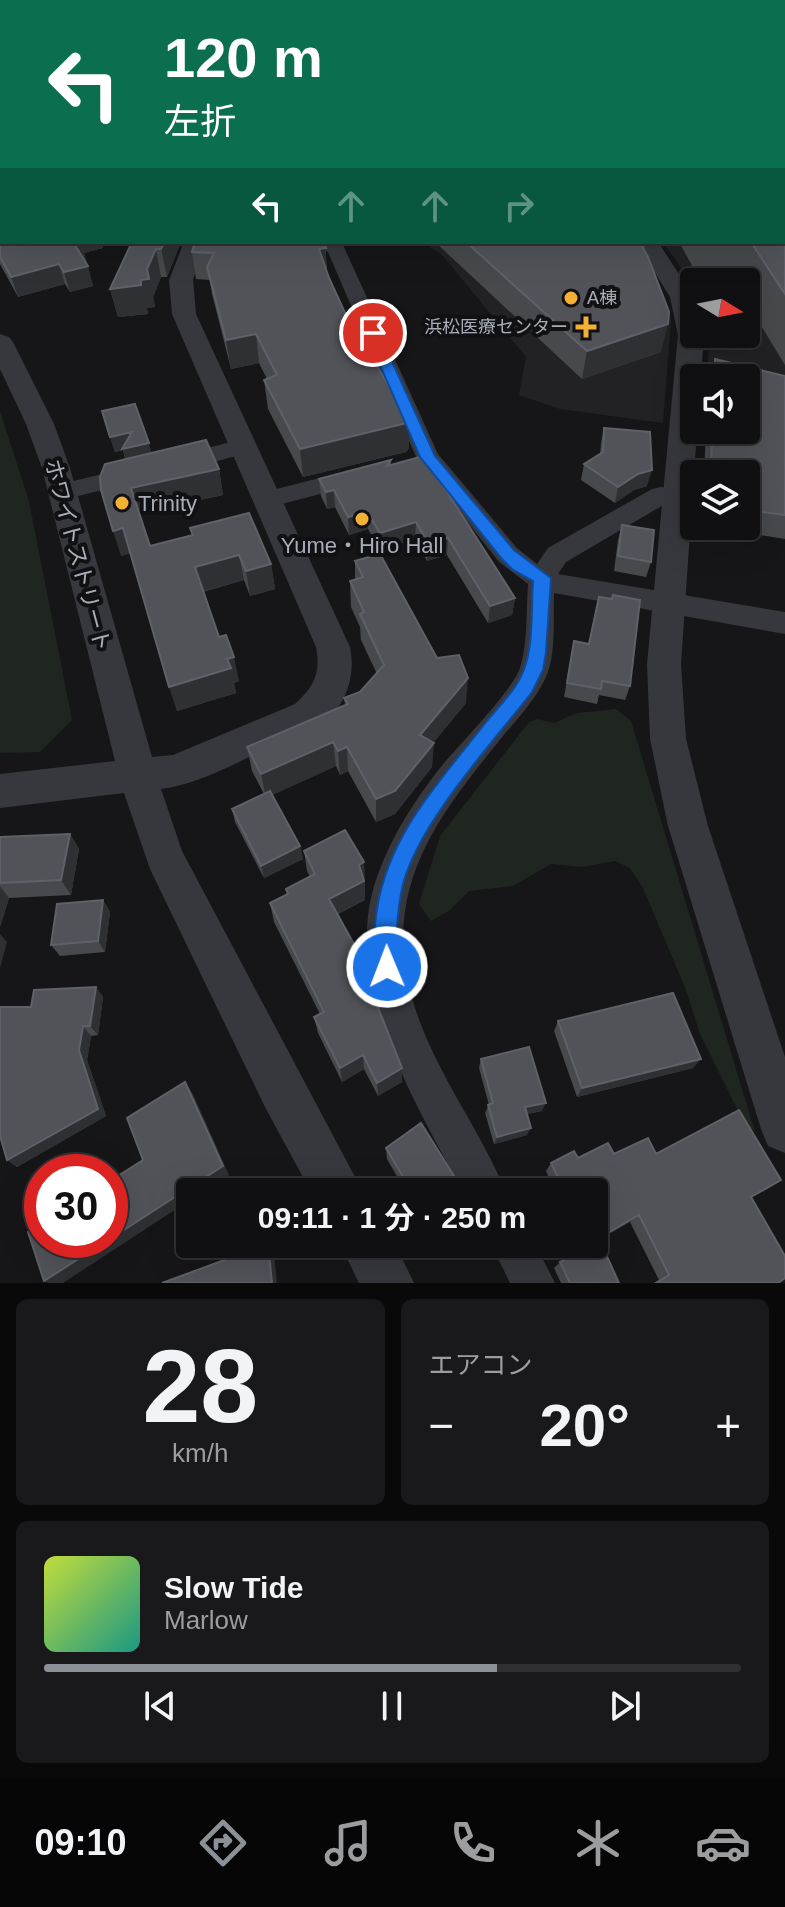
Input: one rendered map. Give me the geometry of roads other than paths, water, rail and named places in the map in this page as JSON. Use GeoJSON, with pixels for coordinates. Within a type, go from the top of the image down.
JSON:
{"type":"FeatureCollection","features":[{"type":"Feature","properties":{"kind":"street"},"geometry":{"type":"LineString","coordinates":[[0,791],[175,771],[291,724],[321,703],[331,690],[336,675],[333,647],[184,314],[181,280],[194,244]]}},
{"type":"Feature","properties":{"kind":"street"},"geometry":{"type":"LineString","coordinates":[[324,244],[336,249],[428,457],[519,566],[542,578],[569,586],[785,623]]}},
{"type":"Feature","properties":{"kind":"street"},"geometry":{"type":"LineString","coordinates":[[648,244],[677,286],[687,309],[691,335],[689,364]]}},
{"type":"Feature","properties":{"kind":"street","name":"ホワイトストリート"},"geometry":{"type":"LineString","coordinates":[[0,342],[40,424],[62,492],[138,776],[164,856],[282,1090],[330,1178]]}},
{"type":"Feature","properties":{"kind":"street"},"geometry":{"type":"LineString","coordinates":[[682,444],[664,700],[676,781],[785,1129]]}},
{"type":"Feature","properties":{"kind":"street"},"geometry":{"type":"LineString","coordinates":[[62,492],[243,447]]}},
{"type":"Feature","properties":{"kind":"street"},"geometry":{"type":"LineString","coordinates":[[266,500],[428,457]]}},
{"type":"Feature","properties":{"kind":"street"},"geometry":{"type":"LineString","coordinates":[[478,1178],[412,1055],[395,1011],[387,967],[386,925],[392,886],[404,850],[416,829],[525,687],[534,670],[542,578],[557,555],[661,495],[678,497]]}},
{"type":"Feature","properties":{"kind":"street"},"geometry":{"type":"LineString","coordinates":[[374,1258],[388,1283]]}},
{"type":"Feature","properties":{"kind":"street"},"geometry":{"type":"LineString","coordinates":[[520,1258],[533,1283]]}},
{"type":"Feature","properties":{"kind":"place","name":"A棟"},"geometry":{"type":"Point","coordinates":[571,298]}},
{"type":"Feature","properties":{"kind":"place","name":"浜松医療センター"},"geometry":{"type":"Point","coordinates":[586,327]}},
{"type":"Feature","properties":{"kind":"place","name":"Trinity"},"geometry":{"type":"Point","coordinates":[122,503]}},
{"type":"Feature","properties":{"kind":"place","name":"Yume・Hiro Hall"},"geometry":{"type":"Point","coordinates":[362,519]}}]}
